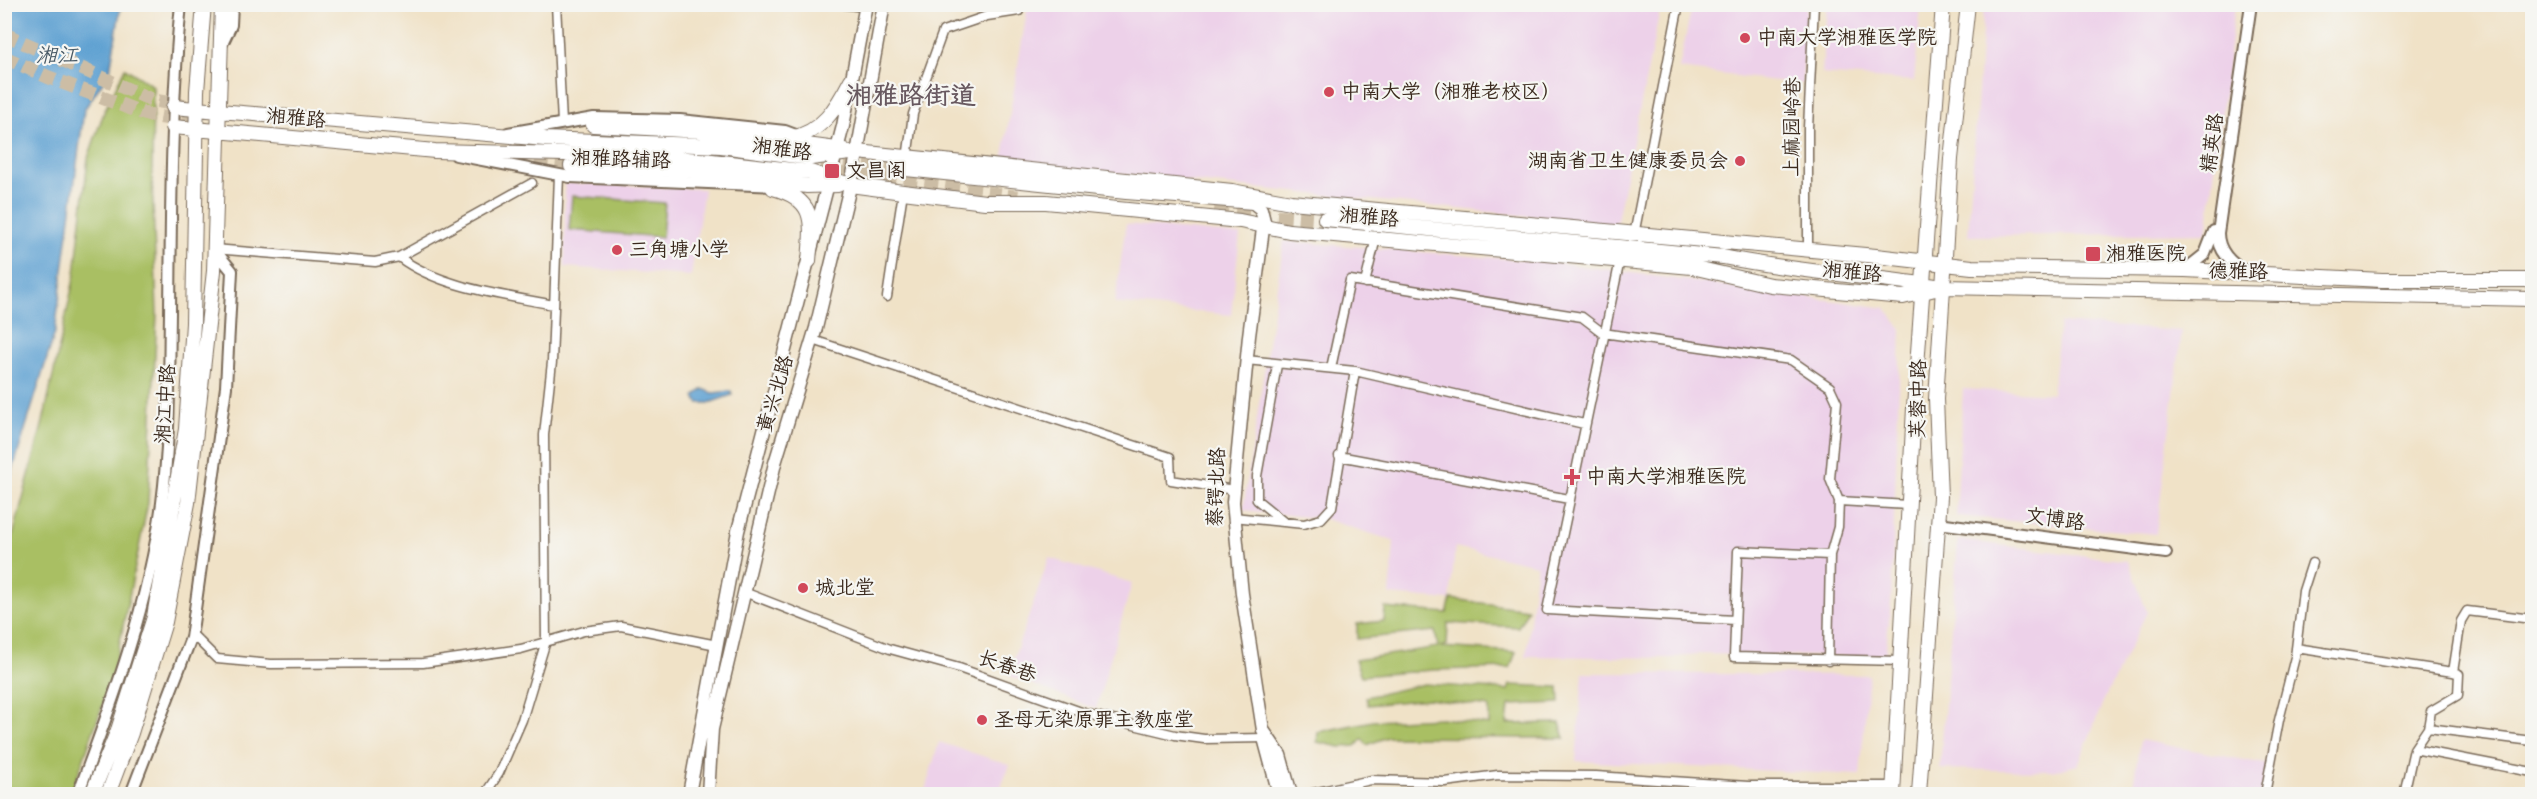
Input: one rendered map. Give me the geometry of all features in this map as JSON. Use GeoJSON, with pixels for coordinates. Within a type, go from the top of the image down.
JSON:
{"type":"FeatureCollection","features":[{"type":"Feature","properties":{"kind":"main road","name":"湘江中路"},"geometry":{"type":"LineString","coordinates":[[92,795],[118,730],[154,617],[186,429],[193,323],[196,109],[204,4]]}},
{"type":"Feature","properties":{"kind":"main road","name":"湘江中路"},"geometry":{"type":"LineString","coordinates":[[108,795],[131,733],[165,622],[188,503],[214,249],[216,131],[222,4]]}},
{"type":"Feature","properties":{"kind":"main road","name":"黄兴北路"},"geometry":{"type":"LineString","coordinates":[[708,795],[712,729],[775,463],[813,340],[858,153],[884,4]]}},
{"type":"Feature","properties":{"kind":"main road","name":"芙蓉中路"},"geometry":{"type":"LineString","coordinates":[[1893,790],[1908,505],[1942,4]]}},
{"type":"Feature","properties":{"kind":"main road","name":"芙蓉中路"},"geometry":{"type":"LineString","coordinates":[[1919,795],[1940,497],[1936,399],[1951,159],[1968,4]]}},
{"type":"Feature","properties":{"kind":"main road","name":"黄兴北路"},"geometry":{"type":"LineString","coordinates":[[689,795],[738,531],[837,152],[865,6]]}},
{"type":"Feature","properties":{"kind":"main road"},"geometry":{"type":"LineString","coordinates":[[779,139],[798,136],[814,129],[826,120],[851,80]]}},
{"type":"Feature","properties":{"kind":"main road","name":"湘雅路"},"geometry":{"type":"LineString","coordinates":[[173,107],[545,139],[721,146],[811,158],[837,152],[858,153],[906,164],[1103,190],[1254,202],[1291,202]]}},
{"type":"Feature","properties":{"kind":"main road"},"geometry":{"type":"LineString","coordinates":[[593,125],[701,131],[779,139],[818,144],[837,152]]}},
{"type":"Feature","properties":{"kind":"main road","name":"湘雅路"},"geometry":{"type":"LineString","coordinates":[[172,127],[435,150],[678,158],[810,172],[829,182],[985,202],[1046,202],[1240,221],[1289,231],[1620,260],[1709,270],[1770,285],[1903,297],[1922,288]]}},
{"type":"Feature","properties":{"kind":"main road","name":"湘雅路"},"geometry":{"type":"LineString","coordinates":[[906,164],[1232,191],[1291,202],[1808,250],[1945,266]]}},
{"type":"Feature","properties":{"kind":"main road"},"geometry":{"type":"LineString","coordinates":[[571,166],[693,171],[807,186],[829,182]]}},
{"type":"Feature","properties":{"kind":"main road"},"geometry":{"type":"LineString","coordinates":[[734,177],[796,196],[807,209],[811,228],[809,261]]}},
{"type":"Feature","properties":{"kind":"main road"},"geometry":{"type":"LineString","coordinates":[[1232,191],[1254,202],[1263,215],[1264,226]]}},
{"type":"Feature","properties":{"kind":"main road","name":"湘雅路"},"geometry":{"type":"LineString","coordinates":[[1325,219],[1691,254],[1922,288],[1943,287]]}},
{"type":"Feature","properties":{"kind":"main road","name":"蔡锷北路"},"geometry":{"type":"LineString","coordinates":[[1264,226],[1246,360],[1233,517],[1263,730],[1279,795]]}},
{"type":"Feature","properties":{"kind":"main road","name":"德雅路"},"geometry":{"type":"LineString","coordinates":[[1945,266],[2185,270],[2382,280],[2532,280]]}},
{"type":"Feature","properties":{"kind":"main road","name":"德雅路"},"geometry":{"type":"LineString","coordinates":[[1943,287],[2532,299]]}},
{"type":"Feature","properties":{"kind":"main road","name":"蔡锷北路"},"geometry":{"type":"LineString","coordinates":[[1265,738],[1280,755],[1291,795]]}},
{"type":"Feature","properties":{"kind":"street"},"geometry":{"type":"LineString","coordinates":[[78,795],[140,610],[162,503],[168,390],[172,127],[181,4]]}},
{"type":"Feature","properties":{"kind":"street","name":"湘江中路"},"geometry":{"type":"LineString","coordinates":[[220,50],[231,25],[232,4]]}},
{"type":"Feature","properties":{"kind":"street"},"geometry":{"type":"LineString","coordinates":[[556,4],[562,123]]}},
{"type":"Feature","properties":{"kind":"street"},"geometry":{"type":"LineString","coordinates":[[838,4],[865,6]]}},
{"type":"Feature","properties":{"kind":"street"},"geometry":{"type":"LineString","coordinates":[[906,164],[913,114],[943,31],[987,16],[1019,11],[1020,4]]}},
{"type":"Feature","properties":{"kind":"street"},"geometry":{"type":"LineString","coordinates":[[1634,235],[1679,4]]}},
{"type":"Feature","properties":{"kind":"street","name":"上麻园岭巷"},"geometry":{"type":"LineString","coordinates":[[1808,250],[1808,128],[1814,4]]}},
{"type":"Feature","properties":{"kind":"street","name":"精英路"},"geometry":{"type":"LineString","coordinates":[[2185,270],[2205,254],[2213,237],[2246,4]]}},
{"type":"Feature","properties":{"kind":"street","name":"精英路"},"geometry":{"type":"LineString","coordinates":[[2249,273],[2231,262],[2218,240],[2252,4]]}},
{"type":"Feature","properties":{"kind":"street","name":"湘雅路辅路"},"geometry":{"type":"LineString","coordinates":[[500,134],[594,118],[680,120],[785,130],[818,144]]}},
{"type":"Feature","properties":{"kind":"street","name":"湘雅路辅路"},"geometry":{"type":"LineString","coordinates":[[435,150],[559,175],[807,186]]}},
{"type":"Feature","properties":{"kind":"street"},"geometry":{"type":"LineString","coordinates":[[485,795],[500,773],[522,720],[546,641],[547,522],[544,435],[552,362],[559,175]]}},
{"type":"Feature","properties":{"kind":"street"},"geometry":{"type":"LineString","coordinates":[[214,249],[375,262],[399,257],[532,183]]}},
{"type":"Feature","properties":{"kind":"street"},"geometry":{"type":"LineString","coordinates":[[887,297],[903,192]]}},
{"type":"Feature","properties":{"kind":"street"},"geometry":{"type":"LineString","coordinates":[[1365,283],[1376,238]]}},
{"type":"Feature","properties":{"kind":"street"},"geometry":{"type":"LineString","coordinates":[[131,795],[192,634],[226,387],[232,271],[214,249]]}},
{"type":"Feature","properties":{"kind":"street"},"geometry":{"type":"LineString","coordinates":[[399,257],[412,267],[450,281],[554,305]]}},
{"type":"Feature","properties":{"kind":"street"},"geometry":{"type":"LineString","coordinates":[[1620,260],[1547,610],[1735,620]]}},
{"type":"Feature","properties":{"kind":"street"},"geometry":{"type":"LineString","coordinates":[[1331,368],[1350,280],[1582,317],[1603,333],[1791,360],[1830,387],[1837,402],[1830,479],[1839,501],[1838,527],[1830,555],[1828,661]]}},
{"type":"Feature","properties":{"kind":"street"},"geometry":{"type":"LineString","coordinates":[[813,340],[1170,457],[1171,480],[1234,490]]}},
{"type":"Feature","properties":{"kind":"street"},"geometry":{"type":"LineString","coordinates":[[1246,360],[1277,365],[1355,371],[1584,424]]}},
{"type":"Feature","properties":{"kind":"street"},"geometry":{"type":"LineString","coordinates":[[1277,365],[1257,476],[1257,500],[1284,522]]}},
{"type":"Feature","properties":{"kind":"street"},"geometry":{"type":"LineString","coordinates":[[1233,517],[1304,524],[1321,519],[1332,507],[1355,371]]}},
{"type":"Feature","properties":{"kind":"street"},"geometry":{"type":"LineString","coordinates":[[1339,456],[1569,499]]}},
{"type":"Feature","properties":{"kind":"street"},"geometry":{"type":"LineString","coordinates":[[1839,501],[1908,505]]}},
{"type":"Feature","properties":{"kind":"street","name":"文博路"},"geometry":{"type":"LineString","coordinates":[[1938,523],[2166,554]]}},
{"type":"Feature","properties":{"kind":"street"},"geometry":{"type":"LineString","coordinates":[[1830,555],[1738,551],[1734,657],[1901,661]]}},
{"type":"Feature","properties":{"kind":"street"},"geometry":{"type":"LineString","coordinates":[[2265,795],[2296,648],[2303,591],[2312,563]]}},
{"type":"Feature","properties":{"kind":"street","name":"长春巷"},"geometry":{"type":"LineString","coordinates":[[744,592],[890,649],[959,668],[1084,713],[1175,735],[1204,739],[1265,738]]}},
{"type":"Feature","properties":{"kind":"street"},"geometry":{"type":"LineString","coordinates":[[2453,672],[2460,621],[2467,611],[2532,620]]}},
{"type":"Feature","properties":{"kind":"street"},"geometry":{"type":"LineString","coordinates":[[192,634],[218,659],[271,664],[423,663],[521,649],[584,632],[621,626],[717,645]]}},
{"type":"Feature","properties":{"kind":"street"},"geometry":{"type":"LineString","coordinates":[[2296,648],[2459,674],[2458,695],[2431,711],[2428,728],[2414,749],[2404,795]]}},
{"type":"Feature","properties":{"kind":"street"},"geometry":{"type":"LineString","coordinates":[[2428,728],[2532,741]]}},
{"type":"Feature","properties":{"kind":"street"},"geometry":{"type":"LineString","coordinates":[[2414,749],[2532,772]]}},
{"type":"Feature","properties":{"kind":"street"},"geometry":{"type":"LineString","coordinates":[[1308,795],[1371,780],[1445,782],[1498,775],[1596,776],[1748,786],[1893,790]]}},
{"type":"Feature","properties":{"kind":"shaded area","name":"中南大学（湘雅老校区）"},"geometry":{"type":"Polygon","coordinates":[[[1028,5],[1661,5],[1616,225],[1002,162],[1028,5]]]}},
{"type":"Feature","properties":{"kind":"shaded area","name":"中南大学湘雅医学院"},"geometry":{"type":"Polygon","coordinates":[[[1692,5],[1763,7],[1807,5],[1802,84],[1679,69],[1692,5]]]}},
{"type":"Feature","properties":{"kind":"shaded area"},"geometry":{"type":"Polygon","coordinates":[[[1827,5],[1921,5],[1914,81],[1822,74],[1827,5]]]}},
{"type":"Feature","properties":{"kind":"shaded area"},"geometry":{"type":"Polygon","coordinates":[[[1984,5],[2235,5],[2207,233],[1968,236],[1984,5]]]}},
{"type":"Feature","properties":{"kind":"shaded area"},"geometry":{"type":"Polygon","coordinates":[[[565,183],[704,189],[691,276],[565,267],[565,183]]]}},
{"type":"Feature","properties":{"kind":"shaded area"},"geometry":{"type":"Polygon","coordinates":[[[1126,224],[1240,235],[1231,315],[1115,303],[1126,224]]]}},
{"type":"Feature","properties":{"kind":"shaded area","name":"中南大学湘雅医院"},"geometry":{"type":"Polygon","coordinates":[[[1284,241],[1559,263],[1886,308],[1901,329],[1891,603],[1885,657],[1696,654],[1671,658],[1526,656],[1537,565],[1455,547],[1450,600],[1390,595],[1394,541],[1325,519],[1243,510],[1284,241]]]}},
{"type":"Feature","properties":{"kind":"shaded area"},"geometry":{"type":"Polygon","coordinates":[[[2060,323],[2182,331],[2156,534],[1956,516],[1963,389],[2052,394],[2060,323]]]}},
{"type":"Feature","properties":{"kind":"shaded area"},"geometry":{"type":"Polygon","coordinates":[[[1958,540],[2128,561],[2147,612],[2103,702],[2078,765],[2052,771],[1940,769],[1958,540]]]}},
{"type":"Feature","properties":{"kind":"shaded area"},"geometry":{"type":"Polygon","coordinates":[[[1049,558],[1132,583],[1096,709],[1008,675],[1049,558]]]}},
{"type":"Feature","properties":{"kind":"shaded area"},"geometry":{"type":"Polygon","coordinates":[[[1583,673],[1869,675],[1860,775],[1576,761],[1583,673]]]}},
{"type":"Feature","properties":{"kind":"shaded area"},"geometry":{"type":"Polygon","coordinates":[[[2140,740],[2270,765],[2265,794],[2173,794],[2133,787],[2140,740]]]}},
{"type":"Feature","properties":{"kind":"shaded area"},"geometry":{"type":"Polygon","coordinates":[[[939,742],[1010,765],[998,794],[924,794],[939,742]]]}},
{"type":"Feature","properties":{"kind":"green space"},"geometry":{"type":"Polygon","coordinates":[[[125,68],[153,86],[152,175],[157,314],[148,503],[113,676],[71,794],[5,794],[5,566],[43,422],[75,274],[88,158],[104,112],[125,68]]]}},
{"type":"Feature","properties":{"kind":"green space"},"geometry":{"type":"Polygon","coordinates":[[[572,196],[665,203],[662,237],[569,230],[572,196]]]}},
{"type":"Feature","properties":{"kind":"green space"},"geometry":{"type":"Polygon","coordinates":[[[1451,599],[1528,609],[1518,627],[1448,623],[1447,645],[1440,647],[1516,652],[1510,668],[1433,670],[1361,676],[1355,660],[1438,647],[1435,631],[1357,639],[1357,624],[1384,621],[1385,608],[1447,613],[1451,599]]]}},
{"type":"Feature","properties":{"kind":"green space"},"geometry":{"type":"Polygon","coordinates":[[[1424,684],[1508,690],[1510,685],[1559,687],[1560,703],[1509,705],[1507,724],[1560,723],[1565,738],[1387,737],[1367,745],[1362,739],[1356,746],[1340,747],[1317,742],[1318,732],[1373,721],[1442,718],[1489,725],[1489,707],[1428,699],[1368,705],[1366,697],[1424,684]]]}},
{"type":"Feature","properties":{"kind":"water","name":"湘江"},"geometry":{"type":"Polygon","coordinates":[[[5,4],[121,5],[110,71],[84,110],[55,332],[5,495],[5,4]]]}},
{"type":"Feature","properties":{"kind":"water"},"geometry":{"type":"Polygon","coordinates":[[[703,389],[713,393],[731,391],[732,395],[709,403],[698,403],[695,396],[703,389]]]}},
{"type":"Feature","properties":{"kind":"tunnel"},"geometry":{"type":"LineString","coordinates":[[4,34],[152,100],[186,106]]}},
{"type":"Feature","properties":{"kind":"tunnel"},"geometry":{"type":"LineString","coordinates":[[4,57],[48,77],[148,115],[203,124]]}},
{"type":"Feature","properties":{"kind":"tunnel"},"geometry":{"type":"LineString","coordinates":[[493,157],[571,166]]}},
{"type":"Feature","properties":{"kind":"tunnel"},"geometry":{"type":"LineString","coordinates":[[823,161],[906,169]]}},
{"type":"Feature","properties":{"kind":"tunnel"},"geometry":{"type":"LineString","coordinates":[[820,171],[1018,197]]}},
{"type":"Feature","properties":{"kind":"tunnel"},"geometry":{"type":"LineString","coordinates":[[1214,212],[1325,219]]}},
{"type":"Feature","properties":{"kind":"place","name":"中南大学湘雅医学院"},"geometry":{"type":"Point","coordinates":[1745,38]}},
{"type":"Feature","properties":{"kind":"place","name":"中南大学（湘雅老校区）"},"geometry":{"type":"Point","coordinates":[1329,92]}},
{"type":"Feature","properties":{"kind":"place","name":"湖南省卫生健康委员会"},"geometry":{"type":"Point","coordinates":[1740,161]}},
{"type":"Feature","properties":{"kind":"place","name":"文昌阁"},"geometry":{"type":"Point","coordinates":[832,171]}},
{"type":"Feature","properties":{"kind":"place","name":"三角塘小学"},"geometry":{"type":"Point","coordinates":[617,250]}},
{"type":"Feature","properties":{"kind":"place","name":"湘雅医院"},"geometry":{"type":"Point","coordinates":[2093,254]}},
{"type":"Feature","properties":{"kind":"place","name":"中南大学湘雅医院"},"geometry":{"type":"Point","coordinates":[1572,477]}},
{"type":"Feature","properties":{"kind":"place","name":"城北堂"},"geometry":{"type":"Point","coordinates":[803,588]}},
{"type":"Feature","properties":{"kind":"place","name":"圣母无染原罪主教座堂"},"geometry":{"type":"Point","coordinates":[982,720]}},
{"type":"Feature","properties":{"kind":"district","name":"湘雅路街道"},"geometry":{"type":"Point","coordinates":[911,97]}}]}
